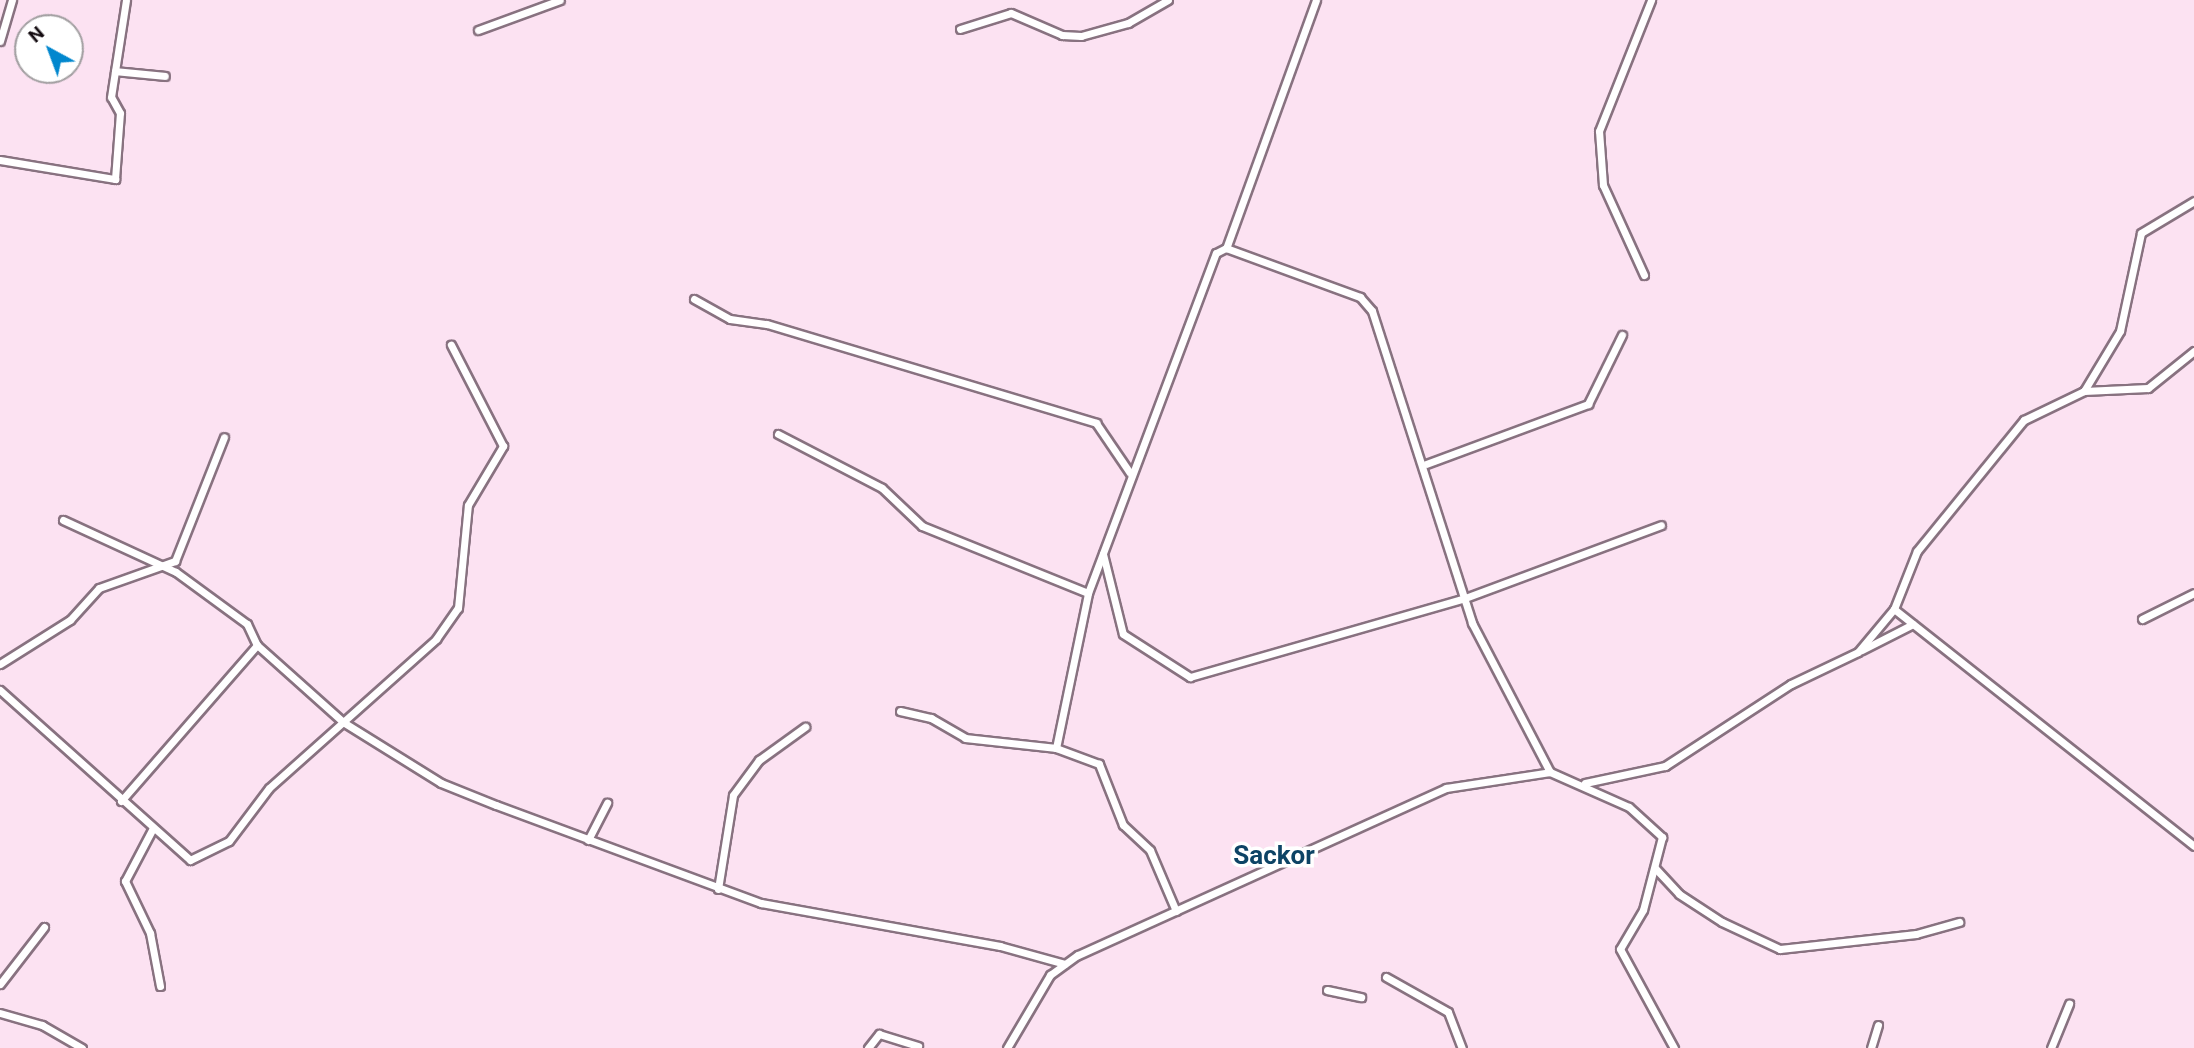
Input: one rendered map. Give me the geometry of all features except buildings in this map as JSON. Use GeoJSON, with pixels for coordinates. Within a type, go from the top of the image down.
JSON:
{"type":"FeatureCollection","features":[{"type":"Feature","properties":{"kind":"street"},"geometry":{"type":"LineString","coordinates":[[0,41],[12,0]]}},
{"type":"Feature","properties":{"kind":"street"},"geometry":{"type":"LineString","coordinates":[[478,30],[560,0]]}},
{"type":"Feature","properties":{"kind":"street"},"geometry":{"type":"LineString","coordinates":[[960,29],[1011,13],[1062,35],[1081,36],[1128,23],[1168,0]]}},
{"type":"Feature","properties":{"kind":"street"},"geometry":{"type":"LineString","coordinates":[[1056,748],[1088,593],[1130,472],[1216,253],[1226,248],[1316,0]]}},
{"type":"Feature","properties":{"kind":"street"},"geometry":{"type":"LineString","coordinates":[[1644,275],[1603,185],[1599,131],[1651,0]]}},
{"type":"Feature","properties":{"kind":"street"},"geometry":{"type":"LineString","coordinates":[[0,160],[115,179],[122,154],[120,113],[111,97],[125,1]]}},
{"type":"Feature","properties":{"kind":"street"},"geometry":{"type":"LineString","coordinates":[[114,71],[165,76]]}},
{"type":"Feature","properties":{"kind":"street"},"geometry":{"type":"LineString","coordinates":[[2084,391],[2120,331],[2141,233],[2194,201]]}},
{"type":"Feature","properties":{"kind":"street"},"geometry":{"type":"LineString","coordinates":[[1226,248],[1360,297],[1387,342],[1465,598],[1550,772]]}},
{"type":"Feature","properties":{"kind":"street"},"geometry":{"type":"LineString","coordinates":[[694,299],[730,319],[767,324],[1096,423],[1130,472]]}},
{"type":"Feature","properties":{"kind":"street"},"geometry":{"type":"LineString","coordinates":[[1426,464],[1588,404],[1622,335]]}},
{"type":"Feature","properties":{"kind":"street"},"geometry":{"type":"LineString","coordinates":[[0,690],[190,860],[229,841],[268,788],[436,639],[464,589],[468,505],[503,446],[451,345]]}},
{"type":"Feature","properties":{"kind":"street"},"geometry":{"type":"LineString","coordinates":[[1858,652],[1894,610],[1917,551],[2024,420],[2084,391],[2148,388],[2194,351]]}},
{"type":"Feature","properties":{"kind":"street"},"geometry":{"type":"LineString","coordinates":[[778,434],[882,488],[922,526],[1088,593]]}},
{"type":"Feature","properties":{"kind":"street"},"geometry":{"type":"LineString","coordinates":[[0,664],[70,620],[99,587],[165,567],[175,561],[223,437]]}},
{"type":"Feature","properties":{"kind":"street"},"geometry":{"type":"LineString","coordinates":[[63,520],[165,567],[247,624],[257,645],[343,722],[441,783],[718,889],[812,915],[1000,946],[1065,964]]}},
{"type":"Feature","properties":{"kind":"street"},"geometry":{"type":"LineString","coordinates":[[1103,553],[1123,634],[1190,677],[1465,598],[1661,525]]}},
{"type":"Feature","properties":{"kind":"street"},"geometry":{"type":"LineString","coordinates":[[2142,619],[2194,593]]}},
{"type":"Feature","properties":{"kind":"street"},"geometry":{"type":"LineString","coordinates":[[1894,610],[2194,846]]}},
{"type":"Feature","properties":{"kind":"street"},"geometry":{"type":"LineString","coordinates":[[1585,783],[1665,766],[1791,684],[1913,624]]}},
{"type":"Feature","properties":{"kind":"street"},"geometry":{"type":"LineString","coordinates":[[121,801],[257,645]]}},
{"type":"Feature","properties":{"kind":"street"},"geometry":{"type":"LineString","coordinates":[[900,711],[931,718],[965,738],[1056,748],[1100,764],[1123,825],[1150,850],[1176,911]]}},
{"type":"Feature","properties":{"kind":"street"},"geometry":{"type":"LineString","coordinates":[[718,889],[733,795],[759,761],[805,727]]}},
{"type":"Feature","properties":{"kind":"street"},"geometry":{"type":"LineString","coordinates":[[1007,1048],[1050,975],[1065,964],[1446,788],[1550,772],[1585,783],[1629,807],[1662,837],[1643,910],[1620,949],[1674,1048]]}},
{"type":"Feature","properties":{"kind":"street"},"geometry":{"type":"LineString","coordinates":[[588,840],[607,803]]}},
{"type":"Feature","properties":{"kind":"street"},"geometry":{"type":"LineString","coordinates":[[153,828],[125,880],[150,933],[160,986]]}},
{"type":"Feature","properties":{"kind":"street"},"geometry":{"type":"LineString","coordinates":[[1655,868],[1679,894],[1722,922],[1780,949],[1916,934],[1959,922]]}},
{"type":"Feature","properties":{"kind":"street"},"geometry":{"type":"LineString","coordinates":[[0,984],[44,928]]}},
{"type":"Feature","properties":{"kind":"street"},"geometry":{"type":"LineString","coordinates":[[1386,977],[1448,1012],[1462,1048]]}},
{"type":"Feature","properties":{"kind":"street"},"geometry":{"type":"LineString","coordinates":[[1327,990],[1361,997]]}},
{"type":"Feature","properties":{"kind":"street"},"geometry":{"type":"LineString","coordinates":[[2051,1048],[2069,1004]]}},
{"type":"Feature","properties":{"kind":"street"},"geometry":{"type":"LineString","coordinates":[[0,1013],[42,1025],[82,1048]]}},
{"type":"Feature","properties":{"kind":"street"},"geometry":{"type":"LineString","coordinates":[[1871,1048],[1878,1025]]}},
{"type":"Feature","properties":{"kind":"street"},"geometry":{"type":"LineString","coordinates":[[868,1048],[879,1034],[918,1046]]}},
{"type":"Feature","properties":{"kind":"district","name":"Sackor"},"geometry":{"type":"Point","coordinates":[1274,856]}}]}
